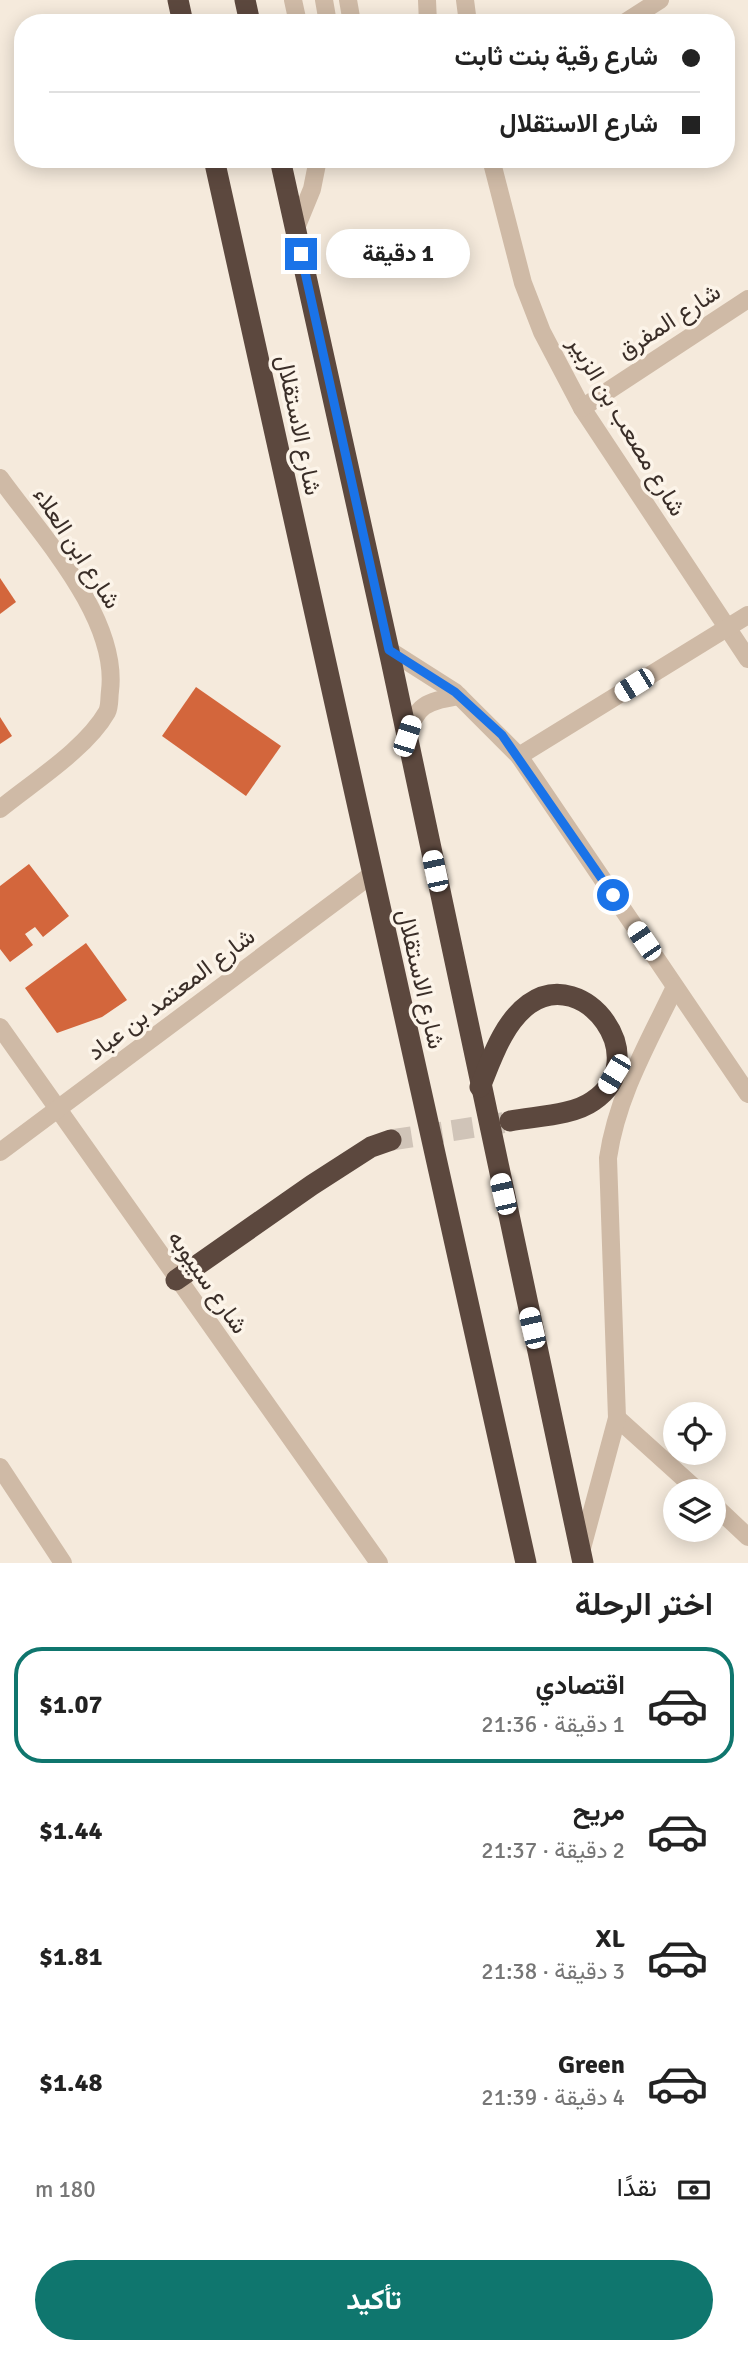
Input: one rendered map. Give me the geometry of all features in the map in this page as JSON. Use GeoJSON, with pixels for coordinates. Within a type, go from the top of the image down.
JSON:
{"type":"FeatureCollection","features":[{"type":"Feature","properties":{"kind":"highway","name":"شارع الاستقلال"},"geometry":{"type":"LineString","coordinates":[[216,168],[526,1563]]}},
{"type":"Feature","properties":{"kind":"highway","name":"شارع الاستقلال"},"geometry":{"type":"LineString","coordinates":[[282,168],[389,650],[582,1558]]}},
{"type":"Feature","properties":{"kind":"highway"},"geometry":{"type":"LineString","coordinates":[[480,1087],[501,1039],[516,1016],[529,1004],[542,997],[569,997],[599,1013],[614,1033],[618,1055],[614,1074],[603,1093],[582,1107],[510,1121]]}},
{"type":"Feature","properties":{"kind":"highway"},"geometry":{"type":"LineString","coordinates":[[176,1280],[312,1185],[371,1147],[391,1140]]}},
{"type":"Feature","properties":{"kind":"street"},"geometry":{"type":"LineString","coordinates":[[638,14],[660,0]]}},
{"type":"Feature","properties":{"kind":"street"},"geometry":{"type":"LineString","coordinates":[[296,228],[312,189],[316,168]]}},
{"type":"Feature","properties":{"kind":"street","name":"شارع مصعب بن الزبير"},"geometry":{"type":"LineString","coordinates":[[493,168],[523,283],[542,332],[582,408],[748,659]]}},
{"type":"Feature","properties":{"kind":"street","name":"شارع المفرق"},"geometry":{"type":"LineString","coordinates":[[582,408],[748,299]]}},
{"type":"Feature","properties":{"kind":"street","name":"شارع ابن العلاء"},"geometry":{"type":"LineString","coordinates":[[0,478],[78,586],[100,628],[113,669],[108,710],[87,738],[0,808]]}},
{"type":"Feature","properties":{"kind":"street"},"geometry":{"type":"LineString","coordinates":[[519,756],[748,615]]}},
{"type":"Feature","properties":{"kind":"street"},"geometry":{"type":"LineString","coordinates":[[389,650],[459,696],[519,756],[748,1094]]}},
{"type":"Feature","properties":{"kind":"street"},"geometry":{"type":"LineString","coordinates":[[407,736],[413,716],[427,703],[459,696]]}},
{"type":"Feature","properties":{"kind":"street","name":"شارع المعتمد بن عباد"},"geometry":{"type":"LineString","coordinates":[[0,1152],[371,875]]}},
{"type":"Feature","properties":{"kind":"street"},"geometry":{"type":"LineString","coordinates":[[582,1558],[617,1418],[608,1158],[613,1122],[627,1085],[675,987]]}},
{"type":"Feature","properties":{"kind":"street","name":"شارع سيبوبه"},"geometry":{"type":"LineString","coordinates":[[0,1027],[176,1280],[379,1563]]}},
{"type":"Feature","properties":{"kind":"street"},"geometry":{"type":"LineString","coordinates":[[617,1418],[685,1479]]}},
{"type":"Feature","properties":{"kind":"street"},"geometry":{"type":"LineString","coordinates":[[0,1467],[62,1563]]}},
{"type":"Feature","properties":{"kind":"street"},"geometry":{"type":"LineString","coordinates":[[567,1488],[587,1494],[600,1480]]}},
{"type":"Feature","properties":{"kind":"street"},"geometry":{"type":"LineString","coordinates":[[726,1516],[748,1537]]}},
{"type":"Feature","properties":{"kind":"building"},"geometry":{"type":"Polygon","coordinates":[[[0,578],[16,602],[0,614],[0,578]]]}},
{"type":"Feature","properties":{"kind":"building"},"geometry":{"type":"Polygon","coordinates":[[[196,687],[281,746],[246,796],[162,736],[196,687]]]}},
{"type":"Feature","properties":{"kind":"building"},"geometry":{"type":"Polygon","coordinates":[[[0,717],[12,736],[0,744],[0,717]]]}},
{"type":"Feature","properties":{"kind":"building"},"geometry":{"type":"Polygon","coordinates":[[[29,864],[69,916],[43,937],[35,927],[25,934],[33,945],[10,962],[0,949],[0,886],[29,864]]]}},
{"type":"Feature","properties":{"kind":"building"},"geometry":{"type":"Polygon","coordinates":[[[86,943],[127,1000],[102,1017],[57,1033],[25,988],[86,943]]]}},
{"type":"Feature","properties":{"kind":"tunnel"},"geometry":{"type":"LineString","coordinates":[[391,1140],[508,1122]]}},
{"type":"Feature","properties":{"kind":"route"},"geometry":{"type":"LineString","coordinates":[[301,254],[389,650],[455,692],[502,735],[613,895]]}}]}
